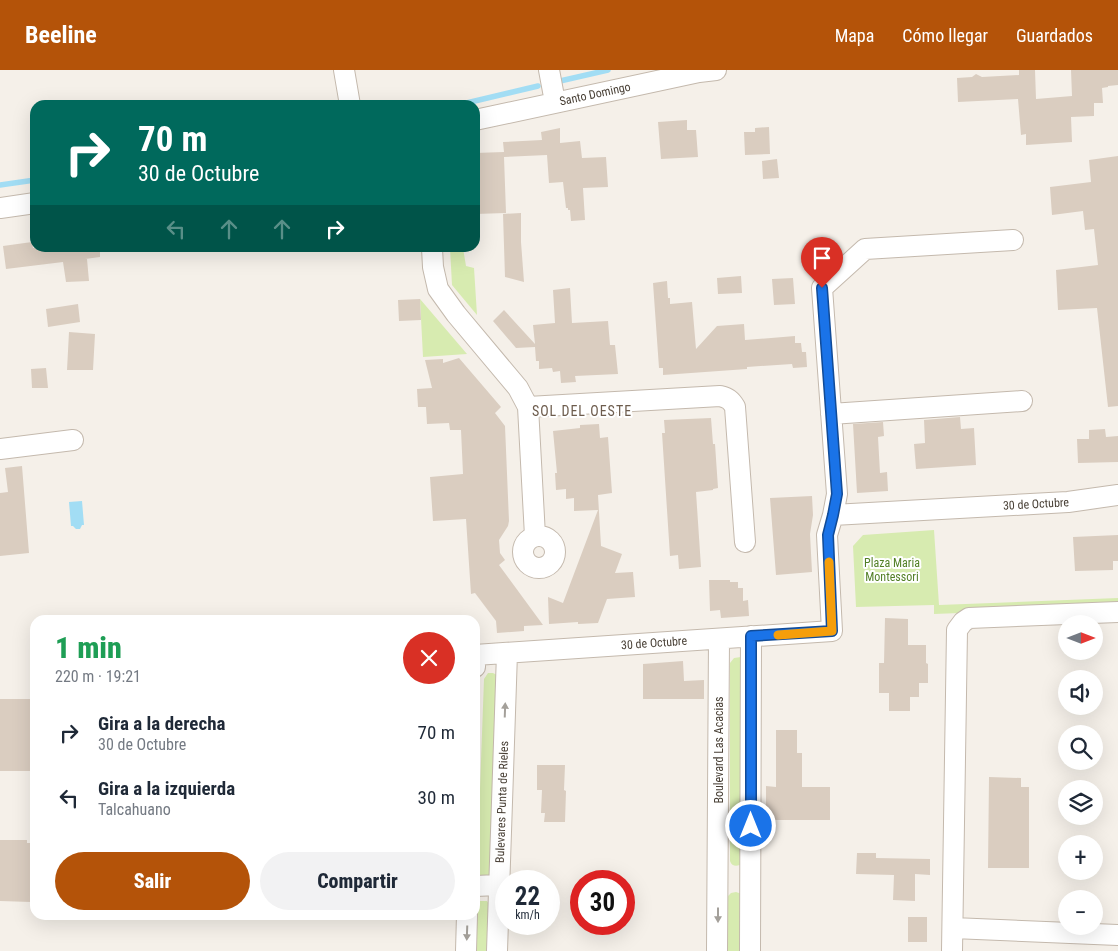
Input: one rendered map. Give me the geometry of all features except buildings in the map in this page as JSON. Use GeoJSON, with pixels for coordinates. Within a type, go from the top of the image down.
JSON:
{"type":"FeatureCollection","features":[{"type":"Feature","properties":{"kind":"street"},"geometry":{"type":"LineString","coordinates":[[344,70],[349,100]]}},
{"type":"Feature","properties":{"kind":"street"},"geometry":{"type":"LineString","coordinates":[[549,70],[555,102]]}},
{"type":"Feature","properties":{"kind":"street","name":"Santo Domingo"},"geometry":{"type":"LineString","coordinates":[[480,119],[716,70]]}},
{"type":"Feature","properties":{"kind":"street"},"geometry":{"type":"LineString","coordinates":[[0,208],[30,204]]}},
{"type":"Feature","properties":{"kind":"street"},"geometry":{"type":"LineString","coordinates":[[833,515],[837,494],[822,288],[865,249],[1013,240]]}},
{"type":"Feature","properties":{"kind":"street"},"geometry":{"type":"LineString","coordinates":[[432,252],[438,290],[518,388],[528,408],[536,536]]}},
{"type":"Feature","properties":{"kind":"street"},"geometry":{"type":"LineString","coordinates":[[528,408],[726,397],[732,401],[735,407],[745,542]]}},
{"type":"Feature","properties":{"kind":"street"},"geometry":{"type":"LineString","coordinates":[[831,414],[1022,401]]}},
{"type":"Feature","properties":{"kind":"street"},"geometry":{"type":"LineString","coordinates":[[0,450],[73,440]]}},
{"type":"Feature","properties":{"kind":"street","name":"30 de Octubre"},"geometry":{"type":"LineString","coordinates":[[480,655],[832,631],[828,535],[833,515],[1068,502],[1118,495]]}},
{"type":"Feature","properties":{"kind":"street"},"geometry":{"type":"LineString","coordinates":[[952,951],[957,630],[969,618],[1118,612]]}},
{"type":"Feature","properties":{"kind":"street"},"geometry":{"type":"LineString","coordinates":[[750,951],[751,636]]}},
{"type":"Feature","properties":{"kind":"street","name":"Boulevard Las Acacias"},"geometry":{"type":"LineString","coordinates":[[717,951],[719,638]]}},
{"type":"Feature","properties":{"kind":"street","name":"Bulevares Punta de Rieles"},"geometry":{"type":"LineString","coordinates":[[500,870],[507,653]]}},
{"type":"Feature","properties":{"kind":"street"},"geometry":{"type":"LineString","coordinates":[[718,881],[750,880]]}},
{"type":"Feature","properties":{"kind":"street"},"geometry":{"type":"LineString","coordinates":[[480,886],[495,885]]}},
{"type":"Feature","properties":{"kind":"street"},"geometry":{"type":"LineString","coordinates":[[466,951],[467,920]]}},
{"type":"Feature","properties":{"kind":"street"},"geometry":{"type":"LineString","coordinates":[[953,928],[1118,935]]}},
{"type":"Feature","properties":{"kind":"street","name":"Bulevares Punta de Rieles"},"geometry":{"type":"LineString","coordinates":[[497,935],[497,951]]}},
{"type":"Feature","properties":{"kind":"green space"},"geometry":{"type":"Polygon","coordinates":[[[450,252],[464,252],[466,266],[474,268],[477,315],[452,285],[450,252]]]}},
{"type":"Feature","properties":{"kind":"green space"},"geometry":{"type":"Polygon","coordinates":[[[420,299],[467,354],[423,357],[420,299]]]}},
{"type":"Feature","properties":{"kind":"green space","name":"Plaza Maria Montessori"},"geometry":{"type":"Polygon","coordinates":[[[934,530],[939,605],[1118,598],[1118,607],[934,614],[934,605],[856,607],[853,546],[863,535],[934,530]]]}},
{"type":"Feature","properties":{"kind":"green space"},"geometry":{"type":"Polygon","coordinates":[[[741,657],[743,863],[735,866],[730,861],[730,663],[734,658],[741,657]]]}},
{"type":"Feature","properties":{"kind":"green space"},"geometry":{"type":"Polygon","coordinates":[[[488,673],[497,675],[491,876],[480,876],[480,789],[484,679],[488,673]]]}},
{"type":"Feature","properties":{"kind":"green space"},"geometry":{"type":"Polygon","coordinates":[[[736,892],[742,894],[743,951],[728,951],[728,896],[736,892]]]}},
{"type":"Feature","properties":{"kind":"green space"},"geometry":{"type":"Polygon","coordinates":[[[480,901],[487,901],[489,904],[490,951],[473,951],[474,920],[480,920],[480,901]]]}},
{"type":"Feature","properties":{"kind":"water"},"geometry":{"type":"Polygon","coordinates":[[[82,501],[84,525],[80,529],[76,529],[71,526],[69,502],[82,501]]]}},
{"type":"Feature","properties":{"kind":"waterway"},"geometry":{"type":"LineString","coordinates":[[560,81],[608,70]]}},
{"type":"Feature","properties":{"kind":"waterway"},"geometry":{"type":"LineString","coordinates":[[479,100],[538,86]]}},
{"type":"Feature","properties":{"kind":"waterway"},"geometry":{"type":"LineString","coordinates":[[0,185],[30,181]]}},
{"type":"Feature","properties":{"kind":"slow traffic"},"geometry":{"type":"LineString","coordinates":[[778,635],[832,631],[829,562]]}},
{"type":"Feature","properties":{"kind":"district","name":"SOL DEL OESTE"},"geometry":{"type":"Point","coordinates":[582,411]}},
{"type":"Feature","properties":{"kind":"route"},"geometry":{"type":"LineString","coordinates":[[751,826],[751,636],[832,631],[828,535],[837,494],[822,288]]}}]}
